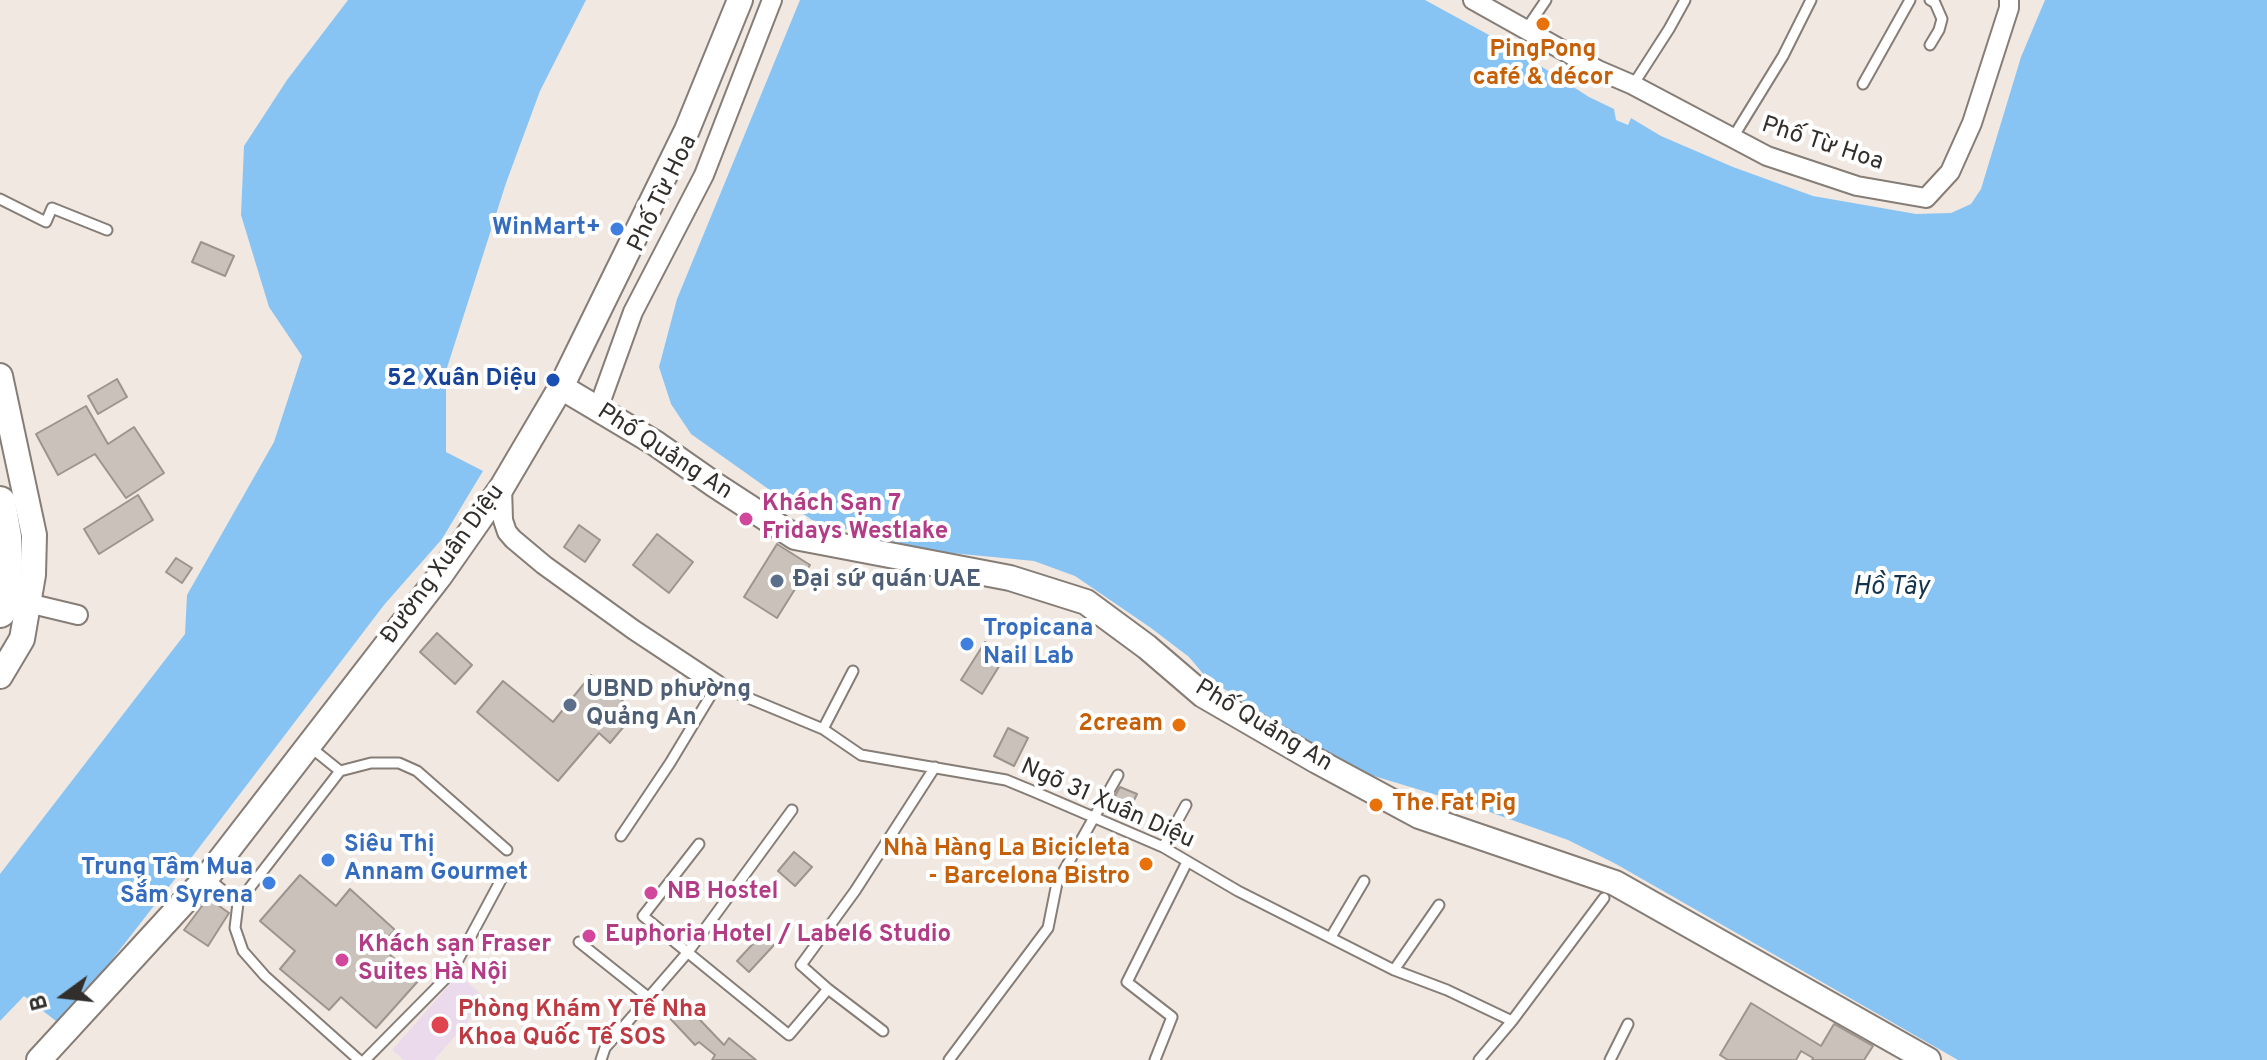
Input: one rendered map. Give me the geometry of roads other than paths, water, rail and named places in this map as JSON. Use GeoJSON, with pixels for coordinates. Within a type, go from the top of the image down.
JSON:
{"type":"FeatureCollection","features":[{"type":"Feature","properties":{"kind":"main road"},"geometry":{"type":"LineString","coordinates":[[0,502],[6,537],[6,588],[14,608]]}},
{"type":"Feature","properties":{"kind":"street","name":"Đường Xuân Diệu"},"geometry":{"type":"LineString","coordinates":[[39,1060],[207,877],[439,577],[502,487],[561,387],[687,130],[740,0]]}},
{"type":"Feature","properties":{"kind":"street","name":"Phố Từ Hoa"},"geometry":{"type":"LineString","coordinates":[[598,409],[633,312],[704,175],[772,0]]}},
{"type":"Feature","properties":{"kind":"street","name":"Phố Từ Hoa"},"geometry":{"type":"LineString","coordinates":[[1473,0],[1598,70],[1633,85],[1767,156],[1857,186],[1926,198],[1950,172],[1972,123],[2009,0]]}},
{"type":"Feature","properties":{"kind":"street"},"geometry":{"type":"LineString","coordinates":[[0,376],[34,535],[33,575],[14,608],[22,639],[0,676]]}},
{"type":"Feature","properties":{"kind":"street","name":"Phố Quảng An"},"geometry":{"type":"LineString","coordinates":[[561,387],[655,443],[795,537],[1010,578],[1086,602],[1147,647],[1203,695],[1342,775],[1419,816],[1615,883],[1928,1060]]}},
{"type":"Feature","properties":{"kind":"street"},"geometry":{"type":"LineString","coordinates":[[502,487],[503,520],[513,539],[634,630],[717,685]]}},
{"type":"Feature","properties":{"kind":"street"},"geometry":{"type":"LineString","coordinates":[[14,608],[78,615]]}},
{"type":"Feature","properties":{"kind":"lane"},"geometry":{"type":"LineString","coordinates":[[1527,28],[1546,0]]}},
{"type":"Feature","properties":{"kind":"lane"},"geometry":{"type":"LineString","coordinates":[[1633,85],[1685,0]]}},
{"type":"Feature","properties":{"kind":"lane"},"geometry":{"type":"LineString","coordinates":[[1732,139],[1783,56],[1811,0]]}},
{"type":"Feature","properties":{"kind":"lane"},"geometry":{"type":"LineString","coordinates":[[1863,84],[1910,0]]}},
{"type":"Feature","properties":{"kind":"lane"},"geometry":{"type":"LineString","coordinates":[[1930,0],[1935,3],[1942,19],[1930,45]]}},
{"type":"Feature","properties":{"kind":"lane"},"geometry":{"type":"LineString","coordinates":[[0,199],[46,222],[52,208],[107,230]]}},
{"type":"Feature","properties":{"kind":"lane"},"geometry":{"type":"LineString","coordinates":[[823,729],[853,671]]}},
{"type":"Feature","properties":{"kind":"lane"},"geometry":{"type":"LineString","coordinates":[[621,836],[717,685]]}},
{"type":"Feature","properties":{"kind":"lane","name":"Ngõ 31 Xuân Diệu"},"geometry":{"type":"LineString","coordinates":[[717,685],[823,729],[861,755],[1006,780],[1163,847],[1238,891],[1394,970],[1447,990],[1512,1021]]}},
{"type":"Feature","properties":{"kind":"lane"},"geometry":{"type":"LineString","coordinates":[[309,746],[340,771]]}},
{"type":"Feature","properties":{"kind":"lane"},"geometry":{"type":"LineString","coordinates":[[502,878],[451,973],[362,1060],[265,976],[243,951],[235,928],[238,903],[340,771],[371,763],[399,763],[417,771],[507,850]]}},
{"type":"Feature","properties":{"kind":"lane"},"geometry":{"type":"LineString","coordinates":[[883,1031],[801,965],[855,891],[935,767]]}},
{"type":"Feature","properties":{"kind":"lane"},"geometry":{"type":"LineString","coordinates":[[949,1060],[1048,928],[1057,883],[1118,775]]}},
{"type":"Feature","properties":{"kind":"lane"},"geometry":{"type":"LineString","coordinates":[[1163,847],[1186,805]]}},
{"type":"Feature","properties":{"kind":"lane"},"geometry":{"type":"LineString","coordinates":[[601,1060],[605,1048],[688,952],[792,810]]}},
{"type":"Feature","properties":{"kind":"lane"},"geometry":{"type":"LineString","coordinates":[[699,844],[643,916],[789,1035],[828,989]]}},
{"type":"Feature","properties":{"kind":"lane"},"geometry":{"type":"LineString","coordinates":[[1155,1060],[1172,1017],[1127,982],[1187,862]]}},
{"type":"Feature","properties":{"kind":"lane"},"geometry":{"type":"LineString","coordinates":[[207,877],[238,903]]}},
{"type":"Feature","properties":{"kind":"lane"},"geometry":{"type":"LineString","coordinates":[[1331,937],[1364,881]]}},
{"type":"Feature","properties":{"kind":"lane"},"geometry":{"type":"LineString","coordinates":[[1479,1060],[1604,898]]}},
{"type":"Feature","properties":{"kind":"lane"},"geometry":{"type":"LineString","coordinates":[[1394,970],[1439,905]]}},
{"type":"Feature","properties":{"kind":"lane"},"geometry":{"type":"LineString","coordinates":[[579,942],[648,997]]}},
{"type":"Feature","properties":{"kind":"lane"},"geometry":{"type":"LineString","coordinates":[[1610,1060],[1628,1024]]}},
{"type":"Feature","properties":{"kind":"water"},"geometry":{"type":"Polygon","coordinates":[[[348,0],[586,0],[540,91],[506,183],[446,371],[446,452],[483,471],[442,539],[384,605],[61,1025],[24,996],[0,1021],[0,874],[185,634],[187,595],[274,442],[302,356],[269,307],[241,215],[244,146],[287,80],[348,0]]]}},
{"type":"Feature","properties":{"kind":"water","name":"Hồ Tây"},"geometry":{"type":"Polygon","coordinates":[[[800,0],[1425,0],[1614,109],[1616,120],[1628,125],[1631,118],[1661,136],[1733,167],[1813,196],[1916,214],[1951,213],[1971,204],[1981,189],[2021,57],[2045,0],[2267,0],[2267,1060],[1958,1060],[1616,864],[1568,840],[1473,806],[1364,773],[1256,710],[1205,676],[1189,657],[1075,576],[1034,561],[931,551],[812,520],[691,434],[671,404],[659,367],[677,299],[800,0]]]}},
{"type":"Feature","properties":{"kind":"place","name":"PingPong café & décor"},"geometry":{"type":"Point","coordinates":[1543,24]}},
{"type":"Feature","properties":{"kind":"place","name":"WinMart+"},"geometry":{"type":"Point","coordinates":[617,229]}},
{"type":"Feature","properties":{"kind":"place","name":"52 Xuân Diệu"},"geometry":{"type":"Point","coordinates":[553,380]}},
{"type":"Feature","properties":{"kind":"place","name":"Khách Sạn 7 Fridays Westlake"},"geometry":{"type":"Point","coordinates":[746,519]}},
{"type":"Feature","properties":{"kind":"place","name":"Đại sứ quán UAE"},"geometry":{"type":"Point","coordinates":[777,581]}},
{"type":"Feature","properties":{"kind":"place","name":"Tropicana Nail Lab"},"geometry":{"type":"Point","coordinates":[967,644]}},
{"type":"Feature","properties":{"kind":"place","name":"UBND phường Quảng An"},"geometry":{"type":"Point","coordinates":[570,705]}},
{"type":"Feature","properties":{"kind":"place","name":"2cream"},"geometry":{"type":"Point","coordinates":[1179,725]}},
{"type":"Feature","properties":{"kind":"place","name":"The Fat Pig"},"geometry":{"type":"Point","coordinates":[1376,805]}},
{"type":"Feature","properties":{"kind":"place","name":"Siêu Thị Annam Gourmet"},"geometry":{"type":"Point","coordinates":[328,860]}},
{"type":"Feature","properties":{"kind":"place","name":"Nhà Hàng La Bicicleta - Barcelona Bistro"},"geometry":{"type":"Point","coordinates":[1146,864]}},
{"type":"Feature","properties":{"kind":"place","name":"Trung Tâm Mua Sắm Syrena"},"geometry":{"type":"Point","coordinates":[269,883]}},
{"type":"Feature","properties":{"kind":"place","name":"NB Hostel"},"geometry":{"type":"Point","coordinates":[651,893]}},
{"type":"Feature","properties":{"kind":"place","name":"Euphoria Hotel / Label6 Studio"},"geometry":{"type":"Point","coordinates":[589,936]}},
{"type":"Feature","properties":{"kind":"place","name":"Khách sạn Fraser Suites Hà Nội"},"geometry":{"type":"Point","coordinates":[342,960]}},
{"type":"Feature","properties":{"kind":"place","name":"Phòng Khám Y Tế Nha Khoa Quốc Tế SOS"},"geometry":{"type":"Point","coordinates":[440,1025]}}]}
